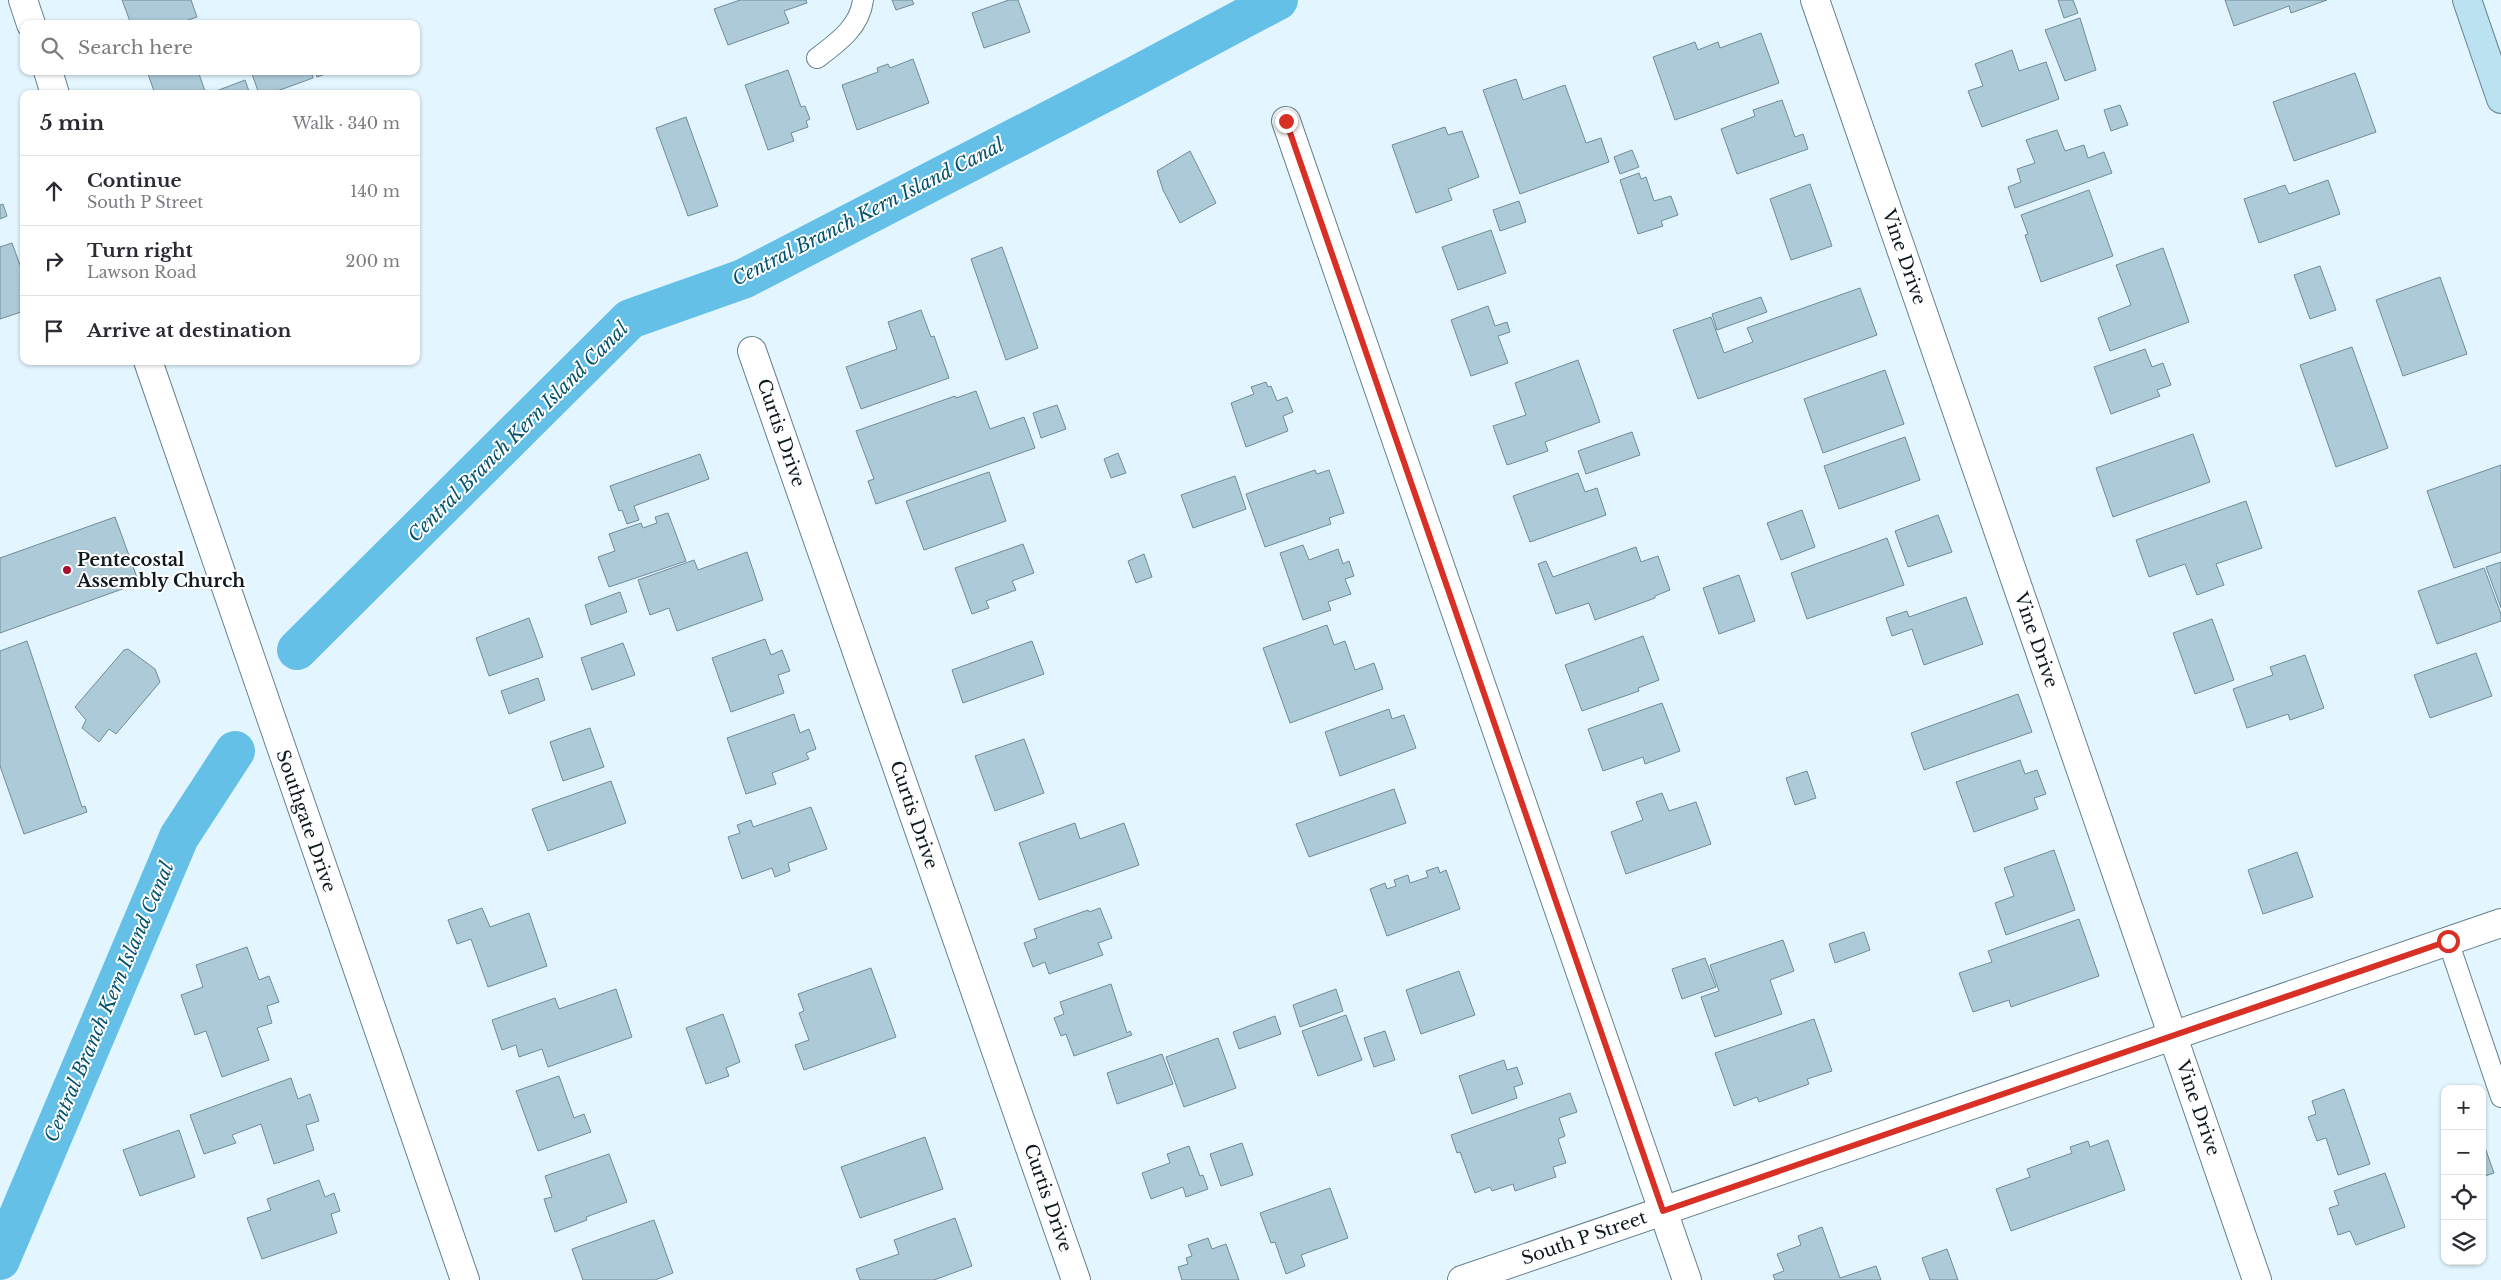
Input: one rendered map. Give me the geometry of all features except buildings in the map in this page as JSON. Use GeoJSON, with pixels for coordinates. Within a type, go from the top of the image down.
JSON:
{"type":"FeatureCollection","features":[{"type":"Feature","properties":{"kind":"main road"},"geometry":{"type":"LineString","coordinates":[[2467,0],[2501,99]]}},
{"type":"Feature","properties":{"kind":"street"},"geometry":{"type":"LineString","coordinates":[[23,0],[30,20]]}},
{"type":"Feature","properties":{"kind":"street","name":"Vine Drive"},"geometry":{"type":"LineString","coordinates":[[1815,0],[2257,1280]]}},
{"type":"Feature","properties":{"kind":"street"},"geometry":{"type":"LineString","coordinates":[[49,75],[55,90]]}},
{"type":"Feature","properties":{"kind":"street"},"geometry":{"type":"LineString","coordinates":[[1286,121],[1687,1280]]}},
{"type":"Feature","properties":{"kind":"street","name":"Curtis Drive"},"geometry":{"type":"LineString","coordinates":[[752,351],[1076,1280]]}},
{"type":"Feature","properties":{"kind":"street","name":"Southgate Drive"},"geometry":{"type":"LineString","coordinates":[[149,365],[465,1280]]}},
{"type":"Feature","properties":{"kind":"street","name":"South P Street"},"geometry":{"type":"LineString","coordinates":[[1462,1280],[2501,923]]}},
{"type":"Feature","properties":{"kind":"lane"},"geometry":{"type":"LineString","coordinates":[[818,58],[846,35],[862,9],[863,0]]}},
{"type":"Feature","properties":{"kind":"lane"},"geometry":{"type":"LineString","coordinates":[[2448,941],[2501,1097]]}},
{"type":"Feature","properties":{"kind":"waterway","name":"Central Branch Kern Island Canal"},"geometry":{"type":"LineString","coordinates":[[297,650],[630,319],[743,279],[1128,80],[1278,0]]}},
{"type":"Feature","properties":{"kind":"waterway","name":"Central Branch Kern Island Canal"},"geometry":{"type":"LineString","coordinates":[[0,1260],[179,837],[235,751]]}},
{"type":"Feature","properties":{"kind":"place","name":"Pentecostal Assembly Church"},"geometry":{"type":"Point","coordinates":[67,570]}},
{"type":"Feature","properties":{"kind":"route"},"geometry":{"type":"LineString","coordinates":[[1286,121],[1663,1211],[2448,941]]}}]}
